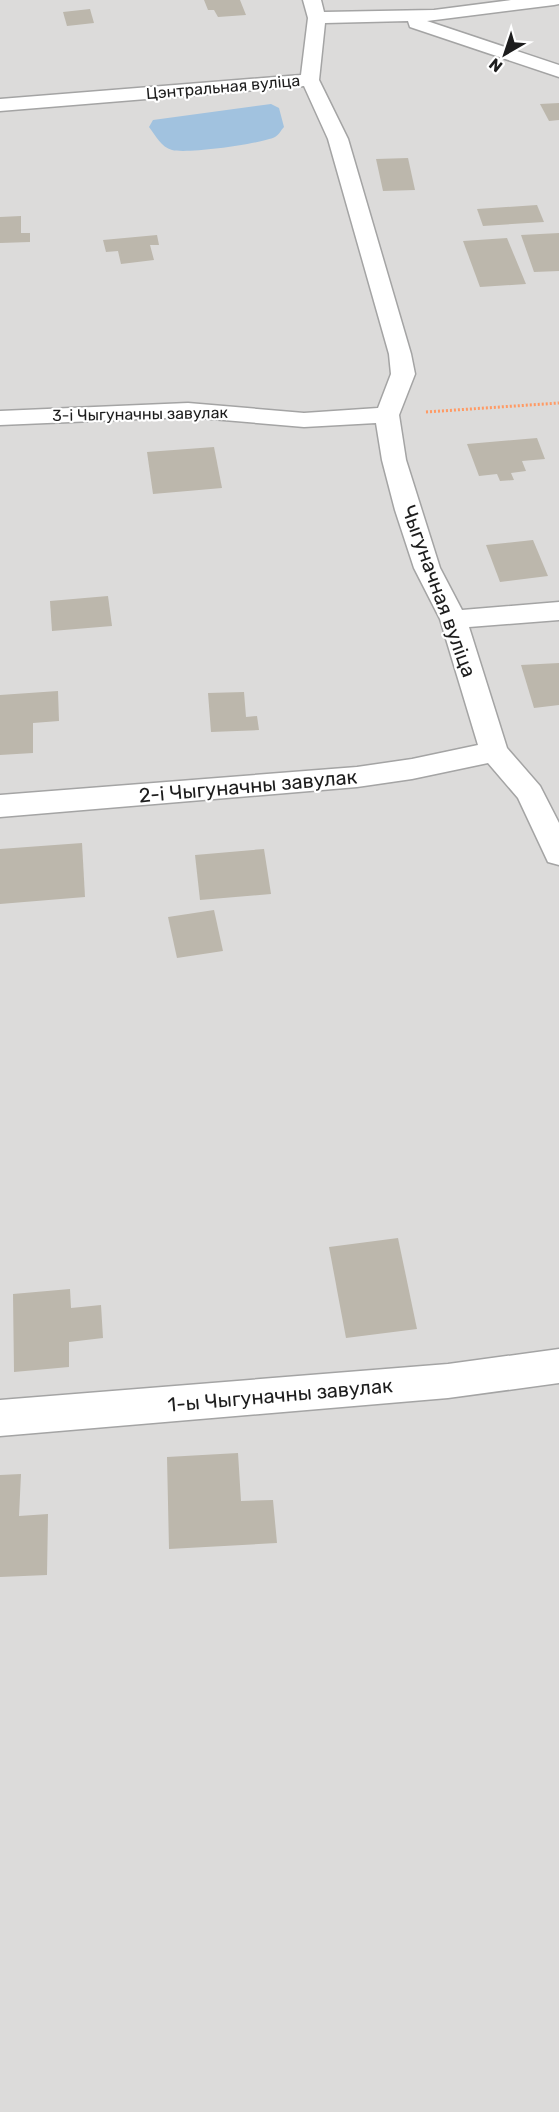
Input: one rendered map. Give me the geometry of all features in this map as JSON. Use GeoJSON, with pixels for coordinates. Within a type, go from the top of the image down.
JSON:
{"type":"FeatureCollection","features":[{"type":"Feature","properties":{"kind":"street"},"geometry":{"type":"LineString","coordinates":[[391,18],[455,13],[554,0]]}},
{"type":"Feature","properties":{"kind":"street"},"geometry":{"type":"LineString","coordinates":[[310,80],[315,9],[391,18],[433,28],[559,71]]}},
{"type":"Feature","properties":{"kind":"street","name":"Цэнтральная вуліца"},"geometry":{"type":"LineString","coordinates":[[0,105],[310,80],[338,139],[400,354],[402,374],[387,415]]}},
{"type":"Feature","properties":{"kind":"street","name":"3-і Чыгуначны завулак"},"geometry":{"type":"LineString","coordinates":[[0,418],[188,410],[304,420],[387,415]]}},
{"type":"Feature","properties":{"kind":"street","name":"Чыгуначная вуліца"},"geometry":{"type":"LineString","coordinates":[[387,415],[394,460],[408,510],[427,567],[453,619],[494,752],[530,793],[559,854]]}},
{"type":"Feature","properties":{"kind":"street"},"geometry":{"type":"LineString","coordinates":[[453,619],[559,611]]}},
{"type":"Feature","properties":{"kind":"street","name":"2-і Чыгуначны завулак"},"geometry":{"type":"LineString","coordinates":[[0,806],[357,777],[494,752]]}},
{"type":"Feature","properties":{"kind":"street","name":"1-ы Чыгуначны завулак"},"geometry":{"type":"LineString","coordinates":[[0,1418],[448,1381],[559,1366]]}},
{"type":"Feature","properties":{"kind":"path"},"geometry":{"type":"LineString","coordinates":[[387,415],[559,403]]}},
{"type":"Feature","properties":{"kind":"shaded area"},"geometry":{"type":"Polygon","coordinates":[[[0,0],[559,0],[559,2112],[0,2112],[0,0]]]}},
{"type":"Feature","properties":{"kind":"water"},"geometry":{"type":"Polygon","coordinates":[[[271,104],[279,108],[284,127],[275,137],[255,143],[224,148],[172,150],[162,144],[149,127],[153,120],[271,104]]]}},
{"type":"Feature","properties":{"kind":"building"},"geometry":{"type":"Polygon","coordinates":[[[204,0],[240,0],[246,15],[218,17],[214,10],[208,10],[204,0]]]}},
{"type":"Feature","properties":{"kind":"building"},"geometry":{"type":"Polygon","coordinates":[[[90,9],[94,23],[67,26],[63,12],[90,9]]]}},
{"type":"Feature","properties":{"kind":"building"},"geometry":{"type":"Polygon","coordinates":[[[559,103],[559,120],[549,121],[540,104],[559,103]]]}},
{"type":"Feature","properties":{"kind":"building"},"geometry":{"type":"Polygon","coordinates":[[[408,158],[415,190],[383,191],[376,159],[408,158]]]}},
{"type":"Feature","properties":{"kind":"building"},"geometry":{"type":"Polygon","coordinates":[[[537,205],[544,222],[483,226],[477,209],[537,205]]]}},
{"type":"Feature","properties":{"kind":"building"},"geometry":{"type":"Polygon","coordinates":[[[21,216],[21,233],[30,233],[30,242],[0,243],[0,217],[21,216]]]}},
{"type":"Feature","properties":{"kind":"building"},"geometry":{"type":"Polygon","coordinates":[[[559,233],[559,271],[534,272],[521,235],[559,233]]]}},
{"type":"Feature","properties":{"kind":"building"},"geometry":{"type":"Polygon","coordinates":[[[157,235],[159,245],[150,245],[154,260],[121,264],[118,251],[106,252],[103,240],[157,235]]]}},
{"type":"Feature","properties":{"kind":"building"},"geometry":{"type":"Polygon","coordinates":[[[507,238],[526,284],[480,287],[463,241],[507,238]]]}},
{"type":"Feature","properties":{"kind":"building"},"geometry":{"type":"Polygon","coordinates":[[[537,438],[545,459],[522,461],[526,471],[511,473],[514,480],[500,481],[497,474],[479,476],[467,444],[537,438]]]}},
{"type":"Feature","properties":{"kind":"building"},"geometry":{"type":"Polygon","coordinates":[[[214,447],[222,488],[153,494],[147,452],[214,447]]]}},
{"type":"Feature","properties":{"kind":"building"},"geometry":{"type":"Polygon","coordinates":[[[533,540],[548,576],[500,582],[486,545],[533,540]]]}},
{"type":"Feature","properties":{"kind":"building"},"geometry":{"type":"Polygon","coordinates":[[[108,596],[112,626],[52,631],[50,601],[108,596]]]}},
{"type":"Feature","properties":{"kind":"building"},"geometry":{"type":"Polygon","coordinates":[[[559,663],[559,705],[534,708],[521,665],[559,663]]]}},
{"type":"Feature","properties":{"kind":"building"},"geometry":{"type":"Polygon","coordinates":[[[58,691],[59,721],[33,723],[33,753],[0,755],[0,695],[58,691]]]}},
{"type":"Feature","properties":{"kind":"building"},"geometry":{"type":"Polygon","coordinates":[[[244,692],[246,717],[257,716],[259,730],[211,732],[208,693],[244,692]]]}},
{"type":"Feature","properties":{"kind":"building"},"geometry":{"type":"Polygon","coordinates":[[[82,843],[85,897],[0,904],[0,849],[82,843]]]}},
{"type":"Feature","properties":{"kind":"building"},"geometry":{"type":"Polygon","coordinates":[[[264,849],[271,894],[200,900],[195,855],[264,849]]]}},
{"type":"Feature","properties":{"kind":"building"},"geometry":{"type":"Polygon","coordinates":[[[214,910],[223,951],[177,958],[168,917],[214,910]]]}},
{"type":"Feature","properties":{"kind":"building"},"geometry":{"type":"Polygon","coordinates":[[[398,1238],[417,1329],[346,1338],[329,1247],[398,1238]]]}},
{"type":"Feature","properties":{"kind":"building"},"geometry":{"type":"Polygon","coordinates":[[[70,1289],[71,1308],[101,1305],[103,1338],[69,1342],[69,1367],[14,1372],[13,1294],[70,1289]]]}},
{"type":"Feature","properties":{"kind":"building"},"geometry":{"type":"Polygon","coordinates":[[[238,1453],[241,1501],[273,1500],[277,1543],[169,1549],[167,1457],[238,1453]]]}},
{"type":"Feature","properties":{"kind":"building"},"geometry":{"type":"Polygon","coordinates":[[[21,1474],[19,1516],[48,1514],[47,1575],[0,1577],[0,1475],[21,1474]]]}}]}
